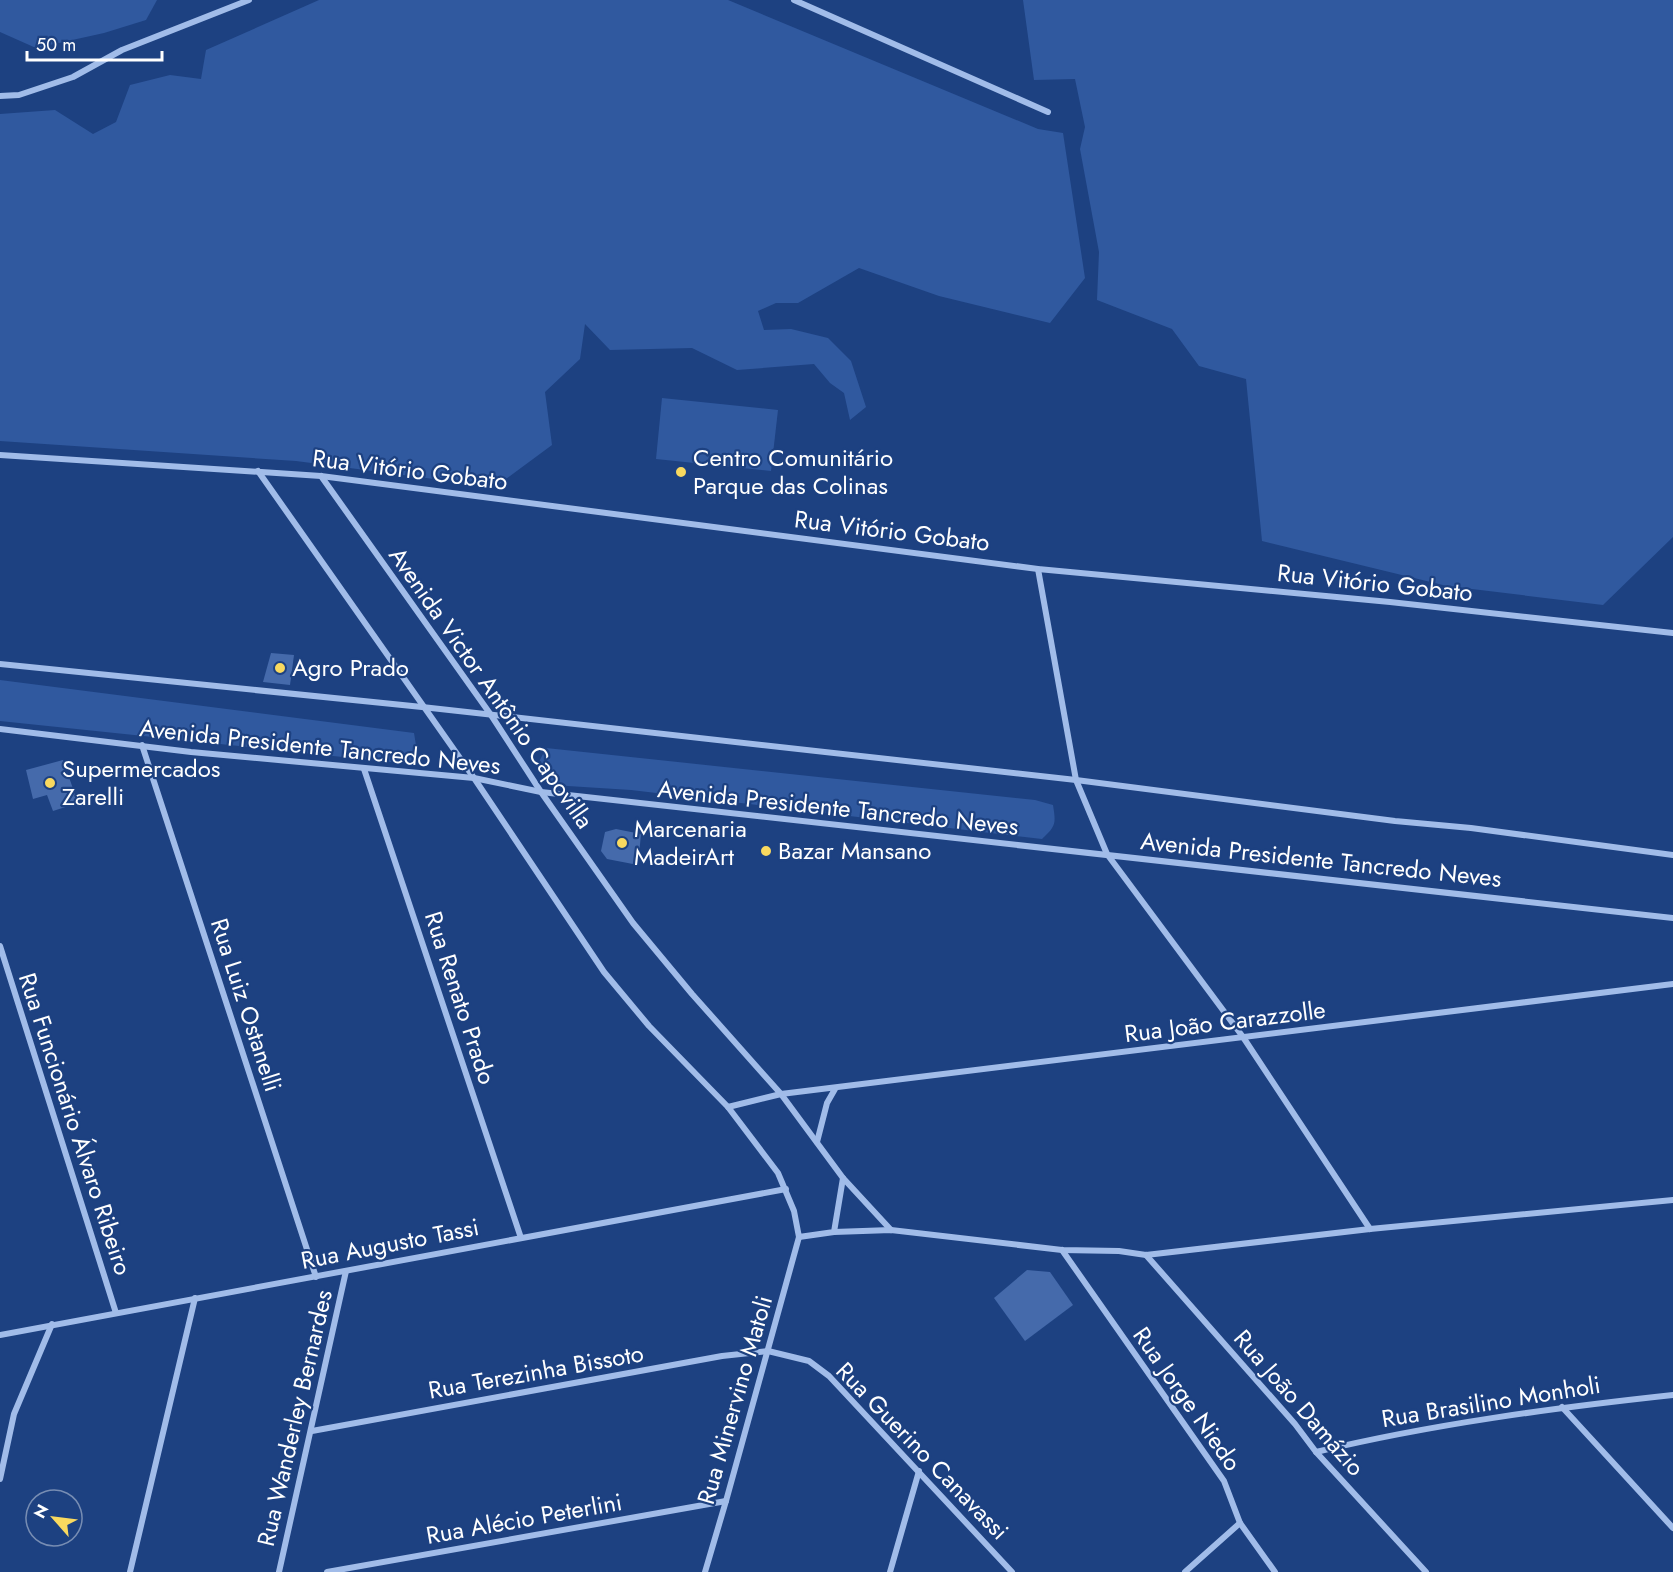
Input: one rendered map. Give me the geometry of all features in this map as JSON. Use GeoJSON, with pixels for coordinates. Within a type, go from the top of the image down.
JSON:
{"type":"FeatureCollection","features":[{"type":"Feature","properties":{"kind":"street"},"geometry":{"type":"LineString","coordinates":[[0,96],[19,95],[73,77],[122,50],[249,0]]}},
{"type":"Feature","properties":{"kind":"street"},"geometry":{"type":"LineString","coordinates":[[794,0],[1048,112]]}},
{"type":"Feature","properties":{"kind":"street","name":"Rua Vitório Gobato"},"geometry":{"type":"LineString","coordinates":[[0,455],[321,476],[1038,568],[1390,602],[1673,633]]}},
{"type":"Feature","properties":{"kind":"street"},"geometry":{"type":"LineString","coordinates":[[258,471],[474,778],[604,972],[649,1026],[728,1107],[778,1173],[794,1210],[799,1237],[834,1232],[891,1230],[1062,1251],[1119,1251],[1146,1255],[1370,1229],[1673,1200]]}},
{"type":"Feature","properties":{"kind":"street","name":"Avenida Victor Antônio Capovilla"},"geometry":{"type":"LineString","coordinates":[[321,476],[491,715],[541,792],[633,923],[692,994],[781,1094],[843,1178],[891,1230]]}},
{"type":"Feature","properties":{"kind":"street"},"geometry":{"type":"LineString","coordinates":[[1038,568],[1076,780],[1107,854],[1243,1037],[1370,1229]]}},
{"type":"Feature","properties":{"kind":"street","name":"Avenida Presidente Tancredo Neves"},"geometry":{"type":"LineString","coordinates":[[0,664],[422,707],[1076,780],[1673,855]]}},
{"type":"Feature","properties":{"kind":"street","name":"Avenida Presidente Tancredo Neves"},"geometry":{"type":"LineString","coordinates":[[0,729],[191,752],[474,778],[541,792],[1673,918]]}},
{"type":"Feature","properties":{"kind":"street","name":"Rua Luiz Ostanelli"},"geometry":{"type":"LineString","coordinates":[[142,745],[316,1277]]}},
{"type":"Feature","properties":{"kind":"street","name":"Rua Renato Prado"},"geometry":{"type":"LineString","coordinates":[[364,769],[521,1238]]}},
{"type":"Feature","properties":{"kind":"street","name":"Rua Funcionário Álvaro Ribeiro"},"geometry":{"type":"LineString","coordinates":[[0,946],[116,1313]]}},
{"type":"Feature","properties":{"kind":"street","name":"Rua João Carazzolle"},"geometry":{"type":"LineString","coordinates":[[728,1107],[781,1094],[1673,984]]}},
{"type":"Feature","properties":{"kind":"street"},"geometry":{"type":"LineString","coordinates":[[817,1142],[827,1102],[835,1089]]}},
{"type":"Feature","properties":{"kind":"street"},"geometry":{"type":"LineString","coordinates":[[834,1232],[843,1178]]}},
{"type":"Feature","properties":{"kind":"street","name":"Rua Augusto Tassi"},"geometry":{"type":"LineString","coordinates":[[0,1335],[786,1189]]}},
{"type":"Feature","properties":{"kind":"street","name":"Rua Minervino Matoli"},"geometry":{"type":"LineString","coordinates":[[705,1572],[799,1237]]}},
{"type":"Feature","properties":{"kind":"street","name":"Rua Jorge Niedo"},"geometry":{"type":"LineString","coordinates":[[1062,1251],[1224,1481],[1240,1523],[1275,1572]]}},
{"type":"Feature","properties":{"kind":"street","name":"Rua João Damázio"},"geometry":{"type":"LineString","coordinates":[[1146,1255],[1316,1452],[1426,1572]]}},
{"type":"Feature","properties":{"kind":"street","name":"Rua Wanderley Bernardes"},"geometry":{"type":"LineString","coordinates":[[279,1572],[346,1271]]}},
{"type":"Feature","properties":{"kind":"street"},"geometry":{"type":"LineString","coordinates":[[130,1572],[195,1298]]}},
{"type":"Feature","properties":{"kind":"street"},"geometry":{"type":"LineString","coordinates":[[0,1479],[14,1414],[52,1324]]}},
{"type":"Feature","properties":{"kind":"street","name":"Rua Terezinha Bissoto"},"geometry":{"type":"LineString","coordinates":[[312,1431],[722,1356],[768,1351]]}},
{"type":"Feature","properties":{"kind":"street","name":"Rua Guerino Canavassi"},"geometry":{"type":"LineString","coordinates":[[768,1351],[809,1361],[829,1376],[1012,1572]]}},
{"type":"Feature","properties":{"kind":"street","name":"Rua Brasilino Monholi"},"geometry":{"type":"LineString","coordinates":[[1316,1452],[1379,1437],[1562,1407],[1673,1395]]}},
{"type":"Feature","properties":{"kind":"street"},"geometry":{"type":"LineString","coordinates":[[1562,1407],[1673,1528]]}},
{"type":"Feature","properties":{"kind":"street"},"geometry":{"type":"LineString","coordinates":[[890,1572],[919,1471]]}},
{"type":"Feature","properties":{"kind":"street","name":"Rua Alécio Peterlini"},"geometry":{"type":"LineString","coordinates":[[327,1572],[726,1501]]}},
{"type":"Feature","properties":{"kind":"street"},"geometry":{"type":"LineString","coordinates":[[1185,1572],[1240,1523]]}},
{"type":"Feature","properties":{"kind":"shaded area"},"geometry":{"type":"Polygon","coordinates":[[[0,0],[157,0],[146,20],[104,33],[36,48],[0,32],[0,0]]]}},
{"type":"Feature","properties":{"kind":"shaded area"},"geometry":{"type":"Polygon","coordinates":[[[319,0],[728,0],[1038,129],[1063,133],[1085,278],[1050,323],[939,296],[859,268],[798,303],[776,303],[758,311],[764,330],[791,329],[828,338],[851,361],[866,407],[850,420],[844,393],[830,383],[814,364],[737,370],[692,348],[610,350],[585,324],[580,359],[545,392],[552,445],[495,487],[296,461],[0,441],[0,114],[55,110],[93,134],[116,122],[130,85],[170,75],[201,79],[206,50],[319,0]]]}},
{"type":"Feature","properties":{"kind":"shaded area"},"geometry":{"type":"Polygon","coordinates":[[[1023,0],[1673,0],[1673,537],[1603,605],[1447,586],[1262,541],[1246,379],[1199,366],[1172,329],[1097,300],[1099,252],[1080,149],[1085,127],[1075,79],[1034,80],[1023,0]]]}},
{"type":"Feature","properties":{"kind":"shaded area"},"geometry":{"type":"Polygon","coordinates":[[[662,398],[778,410],[771,471],[656,459],[662,398]]]}},
{"type":"Feature","properties":{"kind":"shaded area"},"geometry":{"type":"Polygon","coordinates":[[[0,680],[414,733],[417,752],[410,764],[0,721],[0,680]]]}},
{"type":"Feature","properties":{"kind":"shaded area"},"geometry":{"type":"Polygon","coordinates":[[[546,748],[1035,800],[1053,805],[1055,821],[1050,831],[1042,839],[631,790],[552,785],[537,766],[546,748]]]}},
{"type":"Feature","properties":{"kind":"building","name":"Agro Prado"},"geometry":{"type":"Polygon","coordinates":[[[271,653],[294,655],[290,685],[263,682],[271,653]]]}},
{"type":"Feature","properties":{"kind":"building","name":"Supermercados Zarelli"},"geometry":{"type":"Polygon","coordinates":[[[63,760],[78,803],[53,811],[47,795],[33,799],[26,770],[63,760]]]}},
{"type":"Feature","properties":{"kind":"building","name":"Marcenaria MadeirArt"},"geometry":{"type":"Polygon","coordinates":[[[616,829],[641,834],[638,865],[607,859],[601,851],[605,832],[616,829]]]}},
{"type":"Feature","properties":{"kind":"building"},"geometry":{"type":"Polygon","coordinates":[[[1027,1270],[1050,1272],[1073,1305],[1025,1341],[994,1298],[1027,1270]]]}},
{"type":"Feature","properties":{"kind":"place","name":"Centro Comunitário Parque das Colinas"},"geometry":{"type":"Point","coordinates":[681,472]}},
{"type":"Feature","properties":{"kind":"place","name":"Agro Prado"},"geometry":{"type":"Point","coordinates":[280,668]}},
{"type":"Feature","properties":{"kind":"place","name":"Supermercados Zarelli"},"geometry":{"type":"Point","coordinates":[50,783]}},
{"type":"Feature","properties":{"kind":"place","name":"Marcenaria MadeirArt"},"geometry":{"type":"Point","coordinates":[622,843]}},
{"type":"Feature","properties":{"kind":"place","name":"Bazar Mansano"},"geometry":{"type":"Point","coordinates":[766,851]}}]}
